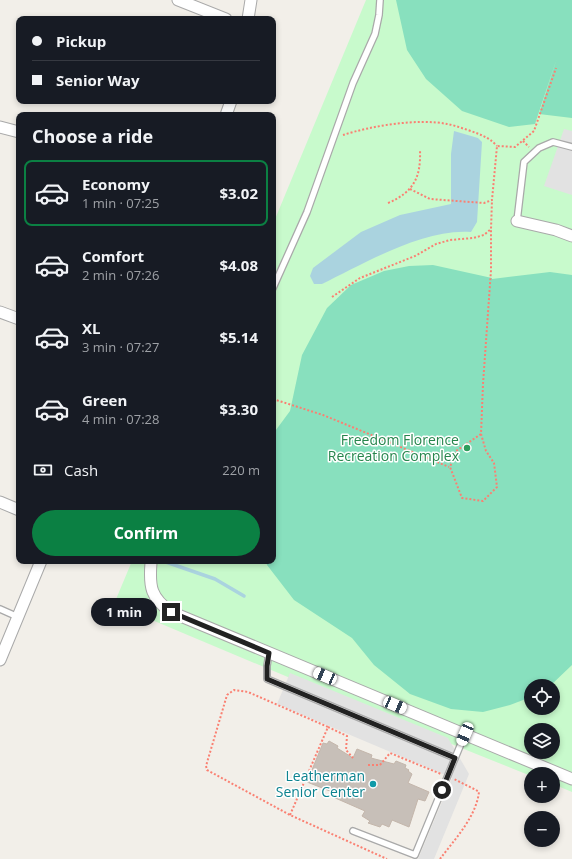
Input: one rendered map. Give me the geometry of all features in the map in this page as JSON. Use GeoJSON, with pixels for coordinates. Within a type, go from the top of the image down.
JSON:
{"type":"FeatureCollection","features":[{"type":"Feature","properties":{"kind":"street"},"geometry":{"type":"LineString","coordinates":[[178,0],[218,16]]}},
{"type":"Feature","properties":{"kind":"street"},"geometry":{"type":"LineString","coordinates":[[248,16],[251,0]]}},
{"type":"Feature","properties":{"kind":"street"},"geometry":{"type":"LineString","coordinates":[[0,127],[16,131]]}},
{"type":"Feature","properties":{"kind":"street"},"geometry":{"type":"LineString","coordinates":[[517,221],[556,230],[572,236]]}},
{"type":"Feature","properties":{"kind":"street"},"geometry":{"type":"LineString","coordinates":[[0,312],[16,318]]}},
{"type":"Feature","properties":{"kind":"street"},"geometry":{"type":"LineString","coordinates":[[0,502],[16,509]]}},
{"type":"Feature","properties":{"kind":"street"},"geometry":{"type":"LineString","coordinates":[[1,654],[40,564]]}},
{"type":"Feature","properties":{"kind":"street"},"geometry":{"type":"LineString","coordinates":[[152,564],[150,580],[153,594],[161,605],[171,612],[572,779]]}},
{"type":"Feature","properties":{"kind":"lane"},"geometry":{"type":"LineString","coordinates":[[276,281],[307,212],[353,83],[375,34],[380,0]]}},
{"type":"Feature","properties":{"kind":"lane"},"geometry":{"type":"LineString","coordinates":[[517,221],[524,162],[539,148],[553,142],[572,147]]}},
{"type":"Feature","properties":{"kind":"lane"},"geometry":{"type":"LineString","coordinates":[[0,609],[18,617]]}},
{"type":"Feature","properties":{"kind":"lane"},"geometry":{"type":"LineString","coordinates":[[269,653],[267,679],[455,758]]}},
{"type":"Feature","properties":{"kind":"lane"},"geometry":{"type":"LineString","coordinates":[[353,831],[415,855],[465,734]]}},
{"type":"Feature","properties":{"kind":"path"},"geometry":{"type":"LineString","coordinates":[[497,146],[515,147],[534,131],[556,68]]}},
{"type":"Feature","properties":{"kind":"path"},"geometry":{"type":"LineString","coordinates":[[332,139],[361,129],[414,122],[446,124],[474,132],[491,139],[497,146],[492,200],[491,270],[481,434],[486,450],[494,463],[497,487],[483,501],[462,498],[450,467],[456,450],[481,434]]}},
{"type":"Feature","properties":{"kind":"path"},"geometry":{"type":"LineString","coordinates":[[388,203],[400,198],[410,189],[418,174],[420,150]]}},
{"type":"Feature","properties":{"kind":"path"},"geometry":{"type":"LineString","coordinates":[[410,189],[430,199],[484,203],[492,200]]}},
{"type":"Feature","properties":{"kind":"path"},"geometry":{"type":"LineString","coordinates":[[332,297],[360,278],[415,256],[436,244],[450,240],[473,238],[484,235],[491,229]]}},
{"type":"Feature","properties":{"kind":"path"},"geometry":{"type":"LineString","coordinates":[[276,401],[324,414],[450,467]]}},
{"type":"Feature","properties":{"kind":"path"},"geometry":{"type":"LineString","coordinates":[[353,758],[346,750],[345,745],[347,736],[248,692],[234,690],[227,695],[206,766],[207,770],[290,816],[387,859]]}},
{"type":"Feature","properties":{"kind":"path"},"geometry":{"type":"LineString","coordinates":[[290,816],[328,727]]}},
{"type":"Feature","properties":{"kind":"path"},"geometry":{"type":"LineString","coordinates":[[368,765],[380,765],[390,754],[467,785],[479,792],[472,812],[464,827],[440,859]]}},
{"type":"Feature","properties":{"kind":"green space"},"geometry":{"type":"Polygon","coordinates":[[[366,0],[572,0],[572,792],[560,787],[560,767],[524,767],[524,773],[352,704],[114,604],[131,564],[276,564],[276,217],[366,0]]]}},
{"type":"Feature","properties":{"kind":"green space"},"geometry":{"type":"Polygon","coordinates":[[[396,0],[572,0],[572,118],[539,114],[557,58],[535,124],[509,127],[462,111],[426,79],[407,50],[396,0]]]}},
{"type":"Feature","properties":{"kind":"green space"},"geometry":{"type":"Polygon","coordinates":[[[433,265],[492,279],[550,272],[572,275],[572,665],[557,679],[524,679],[524,700],[483,712],[451,709],[410,694],[374,665],[352,638],[294,600],[267,564],[276,564],[276,430],[290,411],[302,355],[327,308],[351,285],[384,271],[409,266],[433,265]]]}},
{"type":"Feature","properties":{"kind":"shaded area"},"geometry":{"type":"Polygon","coordinates":[[[564,129],[572,131],[572,195],[544,186],[564,129]]]}},
{"type":"Feature","properties":{"kind":"shaded area"},"geometry":{"type":"Polygon","coordinates":[[[290,673],[448,738],[469,774],[434,859],[418,859],[452,778],[277,704],[290,673]]]}},
{"type":"Feature","properties":{"kind":"water"},"geometry":{"type":"Polygon","coordinates":[[[454,131],[478,138],[482,142],[477,222],[471,232],[453,232],[414,241],[394,249],[322,284],[314,284],[310,276],[313,268],[361,232],[400,215],[451,204],[451,154],[454,131]]]}},
{"type":"Feature","properties":{"kind":"building","name":"Leatherman Senior Center"},"geometry":{"type":"Polygon","coordinates":[[[329,741],[353,758],[357,749],[372,755],[371,758],[394,764],[396,761],[406,765],[405,768],[412,774],[408,783],[429,792],[425,801],[418,799],[409,827],[392,820],[389,827],[382,824],[380,827],[368,823],[370,821],[362,816],[365,811],[333,797],[335,793],[307,782],[323,743],[327,744],[329,741]]]}},
{"type":"Feature","properties":{"kind":"waterway"},"geometry":{"type":"LineString","coordinates":[[172,564],[215,579],[244,596]]}},
{"type":"Feature","properties":{"kind":"place","name":"Freedom Florence Recreation Complex"},"geometry":{"type":"Point","coordinates":[467,448]}},
{"type":"Feature","properties":{"kind":"place","name":"Leatherman Senior Center"},"geometry":{"type":"Point","coordinates":[373,784]}},
{"type":"Feature","properties":{"kind":"route"},"geometry":{"type":"LineString","coordinates":[[171,612],[269,653],[267,679],[455,758],[442,790]]}}]}
